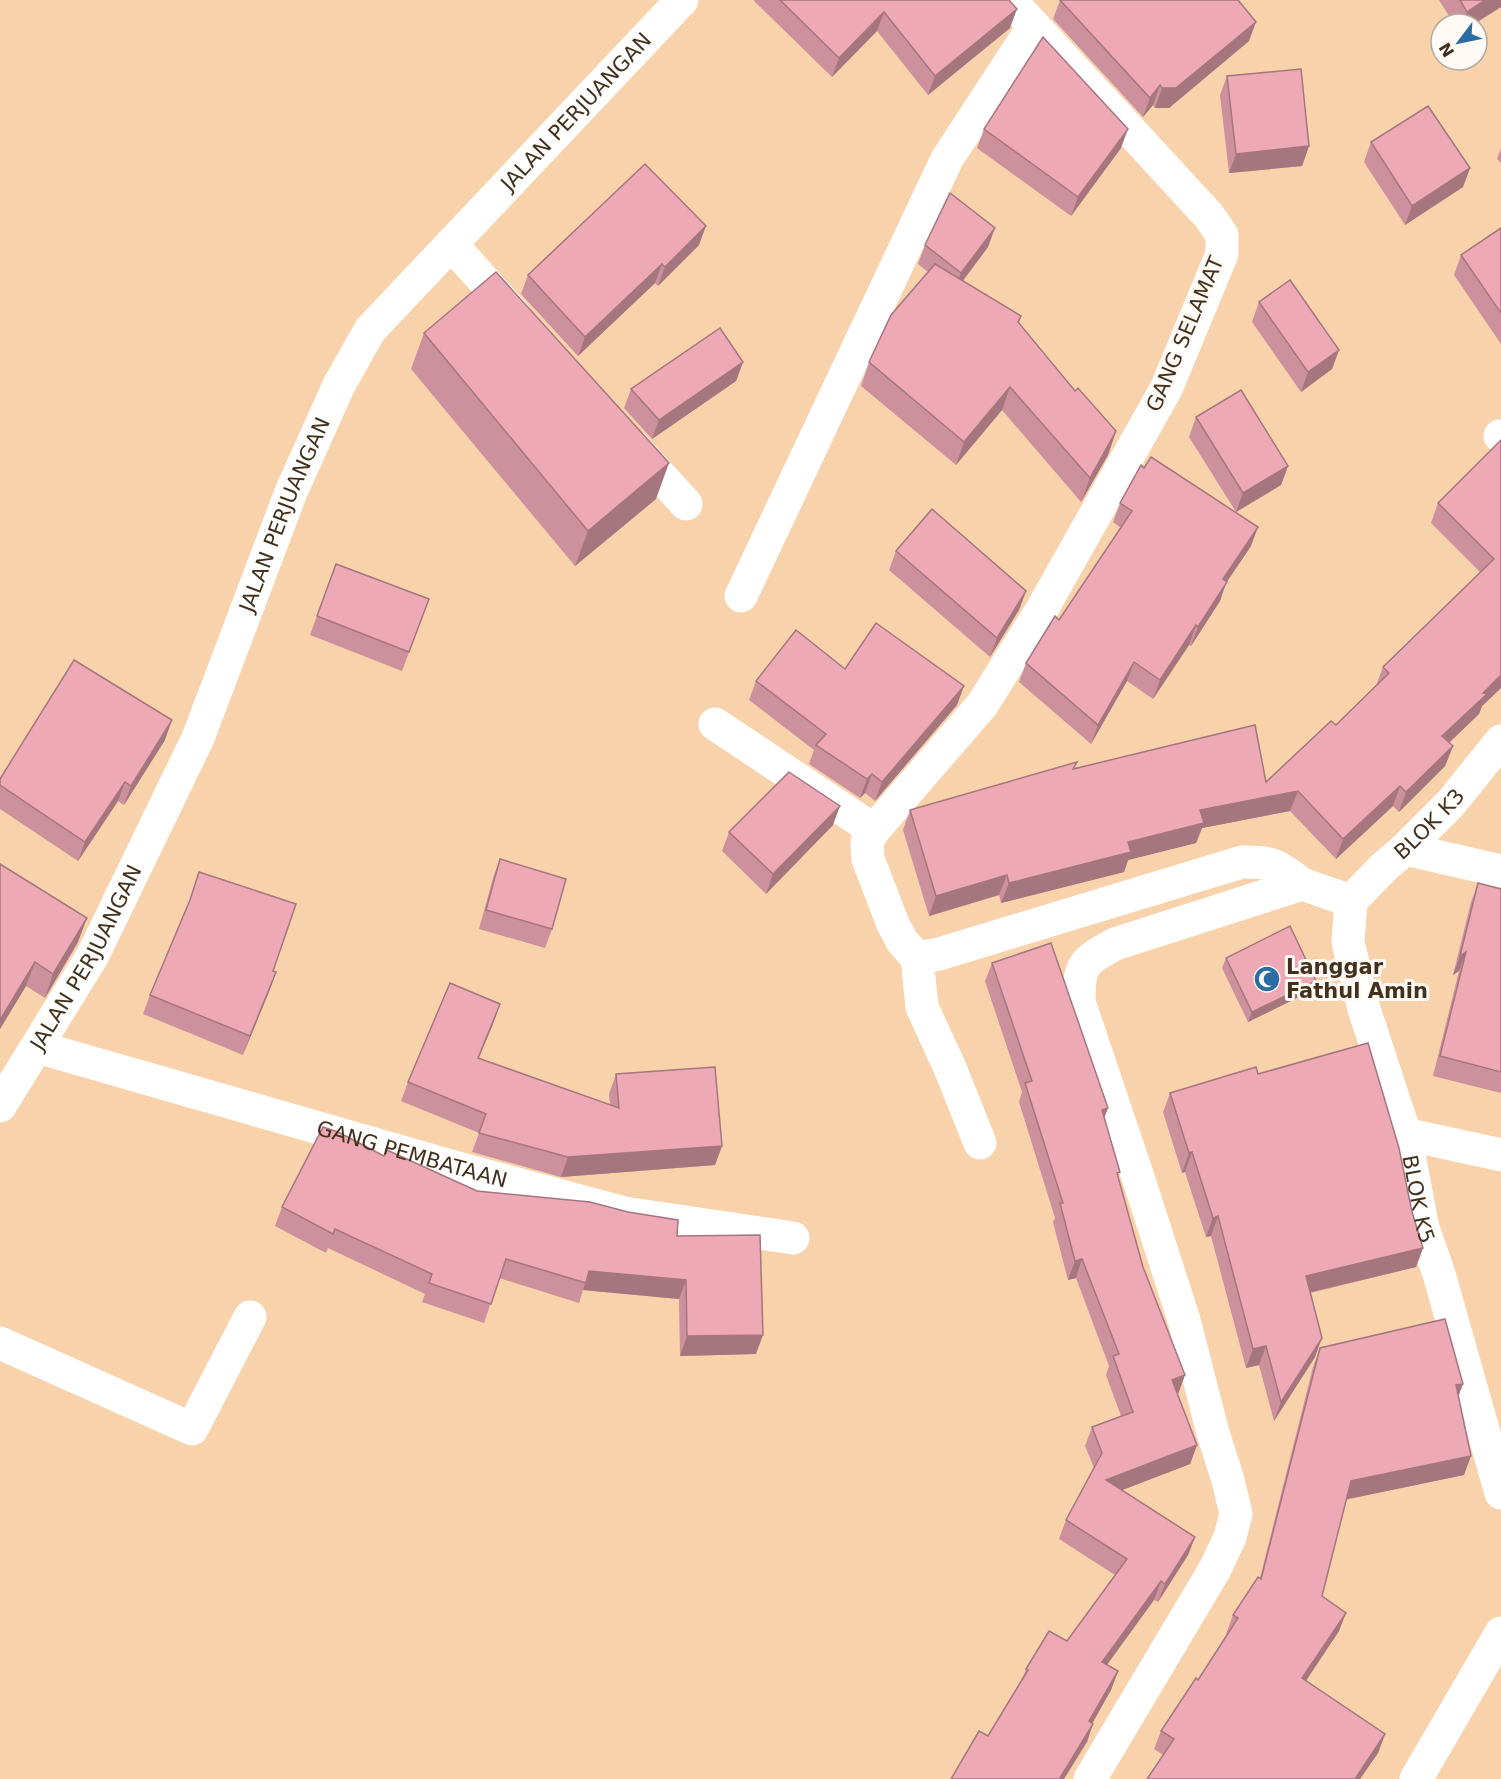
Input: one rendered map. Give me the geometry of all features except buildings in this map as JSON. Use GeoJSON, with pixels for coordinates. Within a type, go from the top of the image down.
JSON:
{"type":"FeatureCollection","features":[{"type":"Feature","properties":{"kind":"street","name":"JALAN PERJUANGAN"},"geometry":{"type":"LineString","coordinates":[[0,1104],[93,955],[198,738],[291,492],[339,385],[370,330],[682,0]]}},
{"type":"Feature","properties":{"kind":"street","name":"GANG SELAMAT"},"geometry":{"type":"LineString","coordinates":[[874,830],[982,705],[1041,611],[1166,389],[1222,254],[1222,235],[1209,216],[1010,0]]}},
{"type":"Feature","properties":{"kind":"street"},"geometry":{"type":"LineString","coordinates":[[741,596],[947,159],[1034,26]]}},
{"type":"Feature","properties":{"kind":"street"},"geometry":{"type":"LineString","coordinates":[[451,244],[537,339]]}},
{"type":"Feature","properties":{"kind":"street"},"geometry":{"type":"LineString","coordinates":[[616,426],[686,504]]}},
{"type":"Feature","properties":{"kind":"street"},"geometry":{"type":"LineString","coordinates":[[715,724],[874,830],[867,842],[868,859],[893,924],[902,941],[916,958],[922,1007],[950,1068],[980,1143]]}},
{"type":"Feature","properties":{"kind":"street","name":"BLOK K3"},"geometry":{"type":"LineString","coordinates":[[1352,901],[1450,803],[1501,741]]}},
{"type":"Feature","properties":{"kind":"street"},"geometry":{"type":"LineString","coordinates":[[1405,849],[1501,871]]}},
{"type":"Feature","properties":{"kind":"street"},"geometry":{"type":"LineString","coordinates":[[916,958],[939,954],[1242,862],[1262,861],[1277,866],[1302,884],[1352,901]]}},
{"type":"Feature","properties":{"kind":"street"},"geometry":{"type":"LineString","coordinates":[[1090,1779],[1215,1569],[1230,1537],[1236,1514],[1184,1320],[1079,1002],[1079,976],[1092,956],[1114,944],[1302,884]]}},
{"type":"Feature","properties":{"kind":"street","name":"BLOK K5"},"geometry":{"type":"LineString","coordinates":[[1352,901],[1348,942],[1361,998],[1405,1134],[1423,1227],[1439,1274],[1501,1493]]}},
{"type":"Feature","properties":{"kind":"street","name":"GANG PEMBATAAN"},"geometry":{"type":"LineString","coordinates":[[37,1047],[624,1214],[793,1238]]}},
{"type":"Feature","properties":{"kind":"street"},"geometry":{"type":"LineString","coordinates":[[1405,1134],[1501,1155]]}},
{"type":"Feature","properties":{"kind":"street"},"geometry":{"type":"LineString","coordinates":[[0,1343],[192,1429],[250,1317]]}},
{"type":"Feature","properties":{"kind":"street"},"geometry":{"type":"LineString","coordinates":[[1470,1384],[1501,1393]]}},
{"type":"Feature","properties":{"kind":"street"},"geometry":{"type":"LineString","coordinates":[[1416,1779],[1487,1687],[1501,1633]]}},
{"type":"Feature","properties":{"kind":"place","name":"Langgar Fathul Amin"},"geometry":{"type":"Point","coordinates":[1267,979]}}]}
